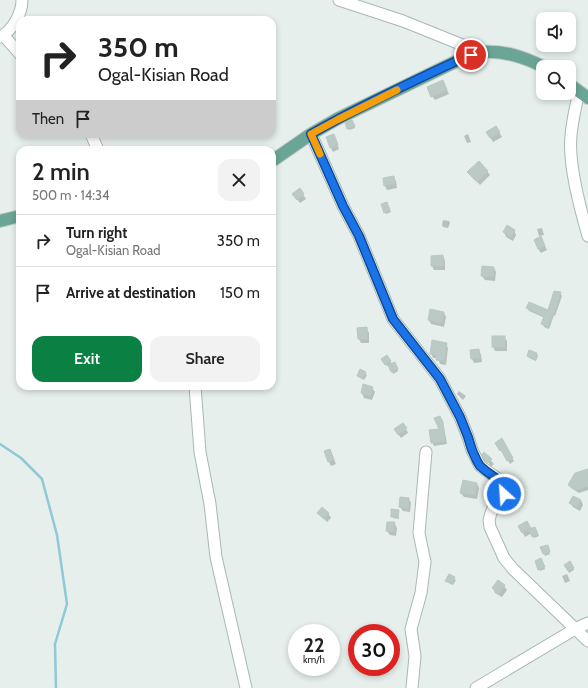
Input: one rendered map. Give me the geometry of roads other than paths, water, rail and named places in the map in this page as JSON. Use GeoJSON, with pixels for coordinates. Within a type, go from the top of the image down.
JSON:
{"type":"FeatureCollection","features":[{"type":"Feature","properties":{"kind":"main road"},"geometry":{"type":"LineString","coordinates":[[276,158],[311,134],[337,120],[463,58],[480,52],[515,55],[536,63]]}},
{"type":"Feature","properties":{"kind":"main road"},"geometry":{"type":"LineString","coordinates":[[0,221],[16,217]]}},
{"type":"Feature","properties":{"kind":"street"},"geometry":{"type":"LineString","coordinates":[[18,16],[22,6],[22,0]]}},
{"type":"Feature","properties":{"kind":"street"},"geometry":{"type":"LineString","coordinates":[[339,0],[403,21],[480,52]]}},
{"type":"Feature","properties":{"kind":"street"},"geometry":{"type":"LineString","coordinates":[[16,20],[2,36],[16,50]]}},
{"type":"Feature","properties":{"kind":"street"},"geometry":{"type":"LineString","coordinates":[[579,91],[570,136],[571,154],[588,236]]}},
{"type":"Feature","properties":{"kind":"street"},"geometry":{"type":"LineString","coordinates":[[311,134],[343,206],[359,236],[393,319],[440,379],[460,417],[472,450],[480,466],[504,485],[505,490],[502,500],[494,507],[489,520],[492,534],[504,558],[518,574],[588,641]]}},
{"type":"Feature","properties":{"kind":"street"},"geometry":{"type":"LineString","coordinates":[[195,390],[200,452],[210,504],[216,557],[246,688]]}},
{"type":"Feature","properties":{"kind":"street"},"geometry":{"type":"LineString","coordinates":[[412,688],[415,656],[411,628],[421,593],[425,562],[419,533],[426,452]]}},
{"type":"Feature","properties":{"kind":"street"},"geometry":{"type":"LineString","coordinates":[[476,688],[576,628],[588,623]]}},
{"type":"Feature","properties":{"kind":"waterway"},"geometry":{"type":"LineString","coordinates":[[0,444],[21,458],[42,479],[57,535],[67,604],[55,644],[56,688]]}}]}
